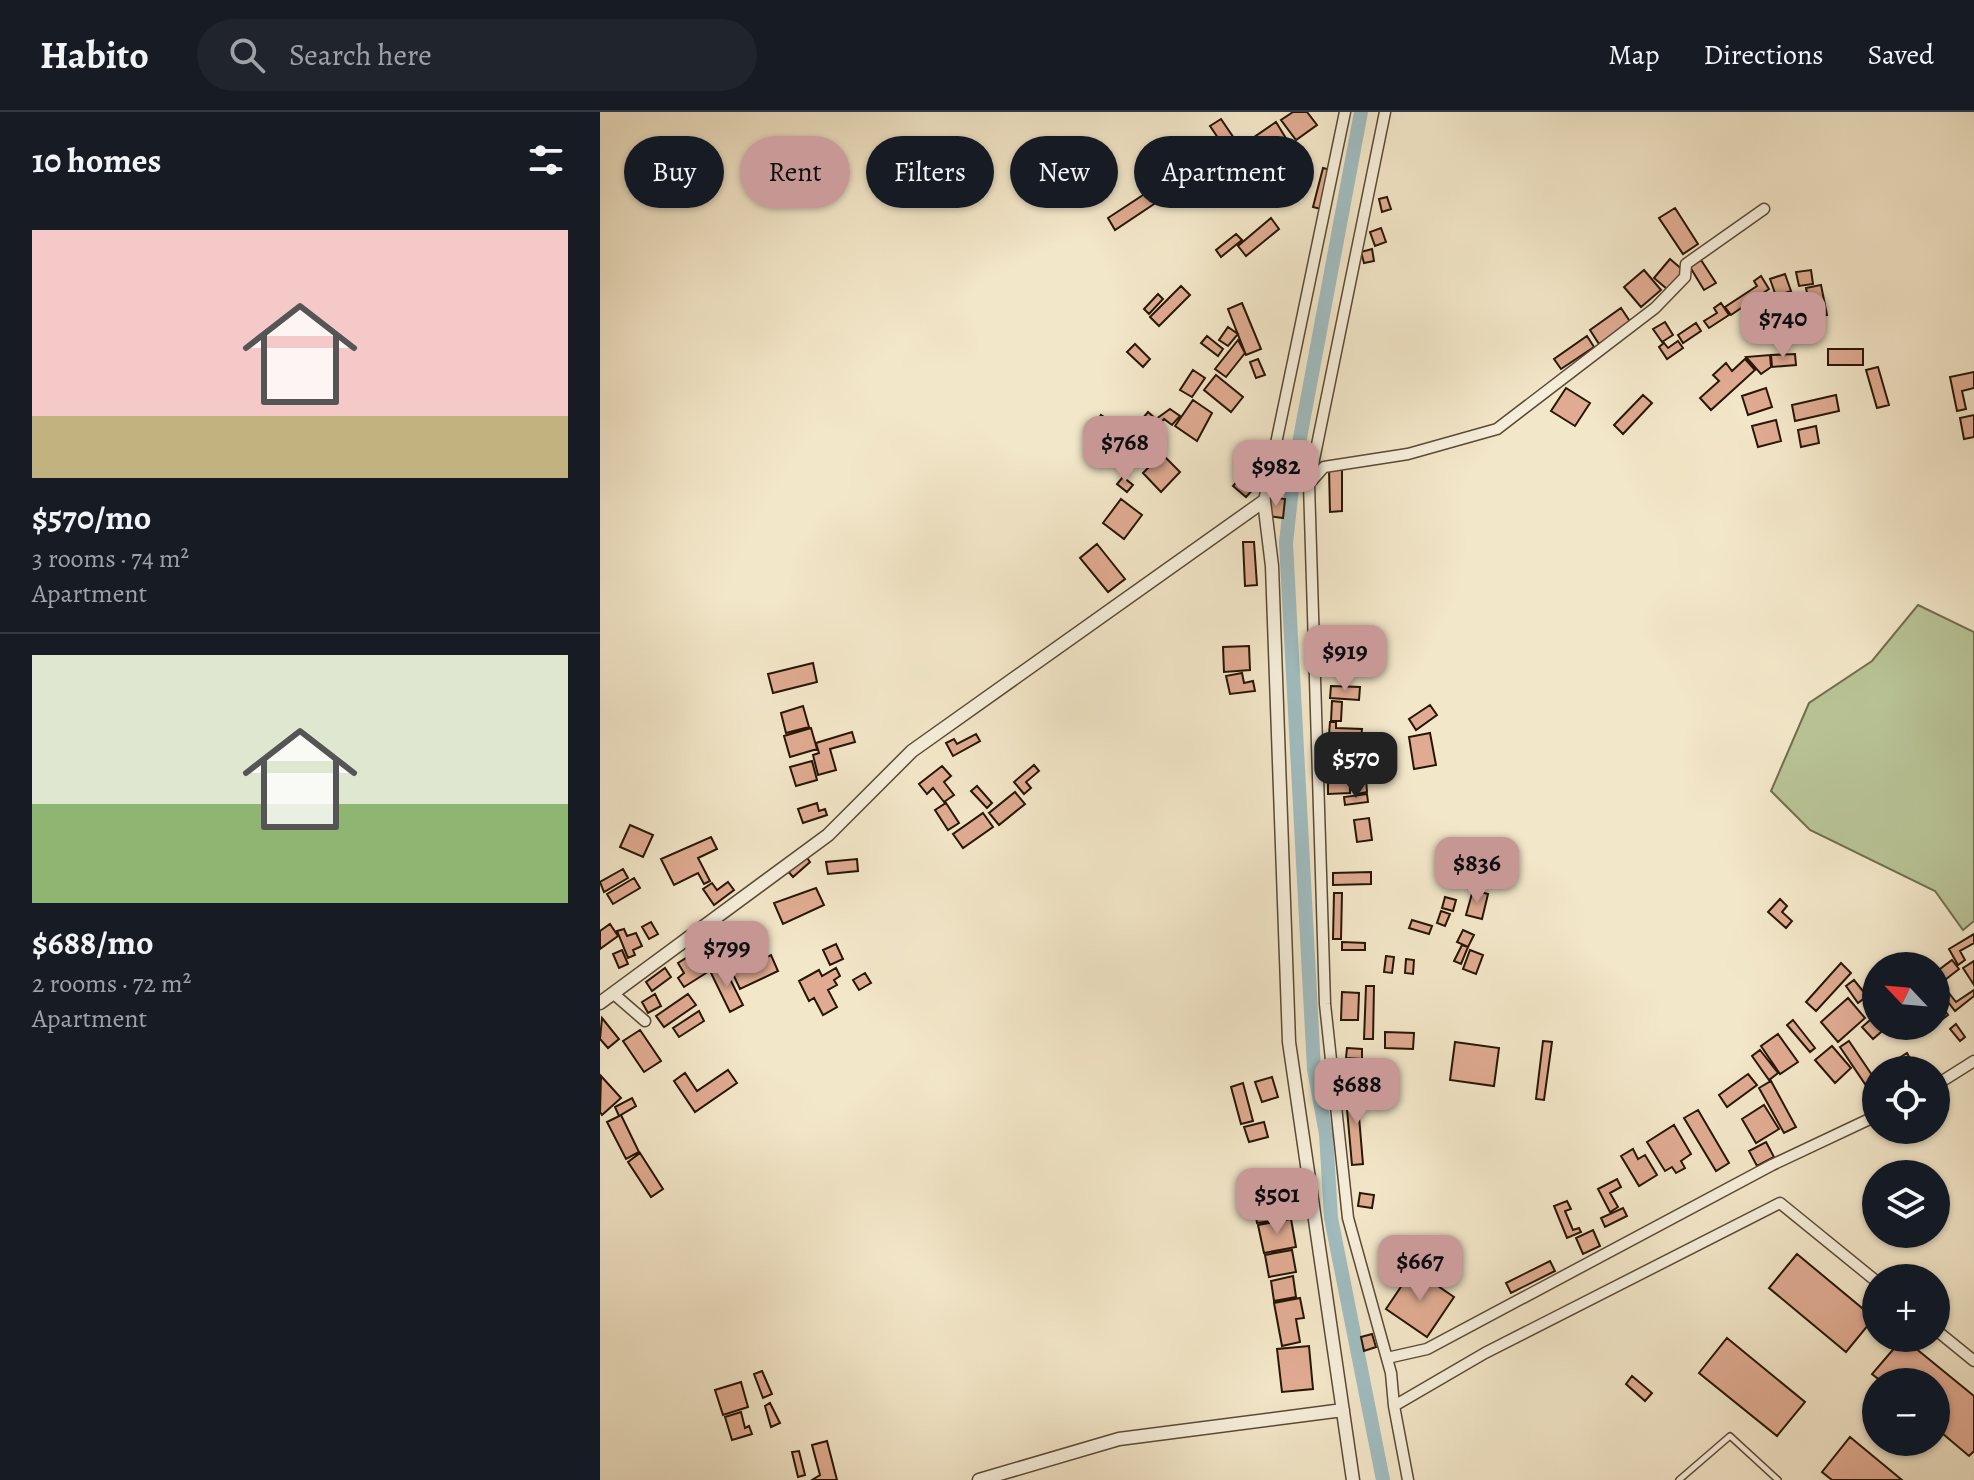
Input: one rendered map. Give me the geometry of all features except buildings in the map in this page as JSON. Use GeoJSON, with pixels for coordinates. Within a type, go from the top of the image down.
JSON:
{"type":"FeatureCollection","features":[{"type":"Feature","properties":{"kind":"street"},"geometry":{"type":"LineString","coordinates":[[1345,112],[1264,501],[1272,566],[1289,1042],[1353,1480]]}},
{"type":"Feature","properties":{"kind":"street"},"geometry":{"type":"LineString","coordinates":[[1385,112],[1309,484],[1325,1004],[1348,1218],[1387,1358],[1408,1480]]}},
{"type":"Feature","properties":{"kind":"street"},"geometry":{"type":"LineString","coordinates":[[1309,484],[1324,467],[1408,454],[1497,429],[1655,308],[1685,277],[1686,264],[1764,209]]}},
{"type":"Feature","properties":{"kind":"street"},"geometry":{"type":"LineString","coordinates":[[1268,478],[1309,484]]}},
{"type":"Feature","properties":{"kind":"street"},"geometry":{"type":"LineString","coordinates":[[600,1003],[615,995],[828,835],[912,751],[1264,501]]}},
{"type":"Feature","properties":{"kind":"street"},"geometry":{"type":"LineString","coordinates":[[615,995],[645,1021]]}},
{"type":"Feature","properties":{"kind":"street"},"geometry":{"type":"LineString","coordinates":[[1950,1076],[1974,1061]]}},
{"type":"Feature","properties":{"kind":"street"},"geometry":{"type":"LineString","coordinates":[[1387,1358],[1427,1349],[1772,1165],[1862,1123]]}},
{"type":"Feature","properties":{"kind":"street"},"geometry":{"type":"LineString","coordinates":[[1394,1406],[1485,1353],[1780,1203],[1862,1270]]}},
{"type":"Feature","properties":{"kind":"street"},"geometry":{"type":"LineString","coordinates":[[1950,1341],[1974,1361]]}},
{"type":"Feature","properties":{"kind":"street"},"geometry":{"type":"LineString","coordinates":[[979,1480],[1119,1439],[1343,1410]]}},
{"type":"Feature","properties":{"kind":"lane"},"geometry":{"type":"LineString","coordinates":[[1679,1480],[1730,1436],[1778,1480]]}},
{"type":"Feature","properties":{"kind":"green space"},"geometry":{"type":"Polygon","coordinates":[[[1918,605],[1974,632],[1974,921],[1963,930],[1935,891],[1810,830],[1771,791],[1809,703],[1872,661],[1918,605]]]}},
{"type":"Feature","properties":{"kind":"waterway"},"geometry":{"type":"LineString","coordinates":[[1361,112],[1294,470],[1286,543],[1314,1069],[1326,1134],[1331,1218],[1383,1480]]}}]}
